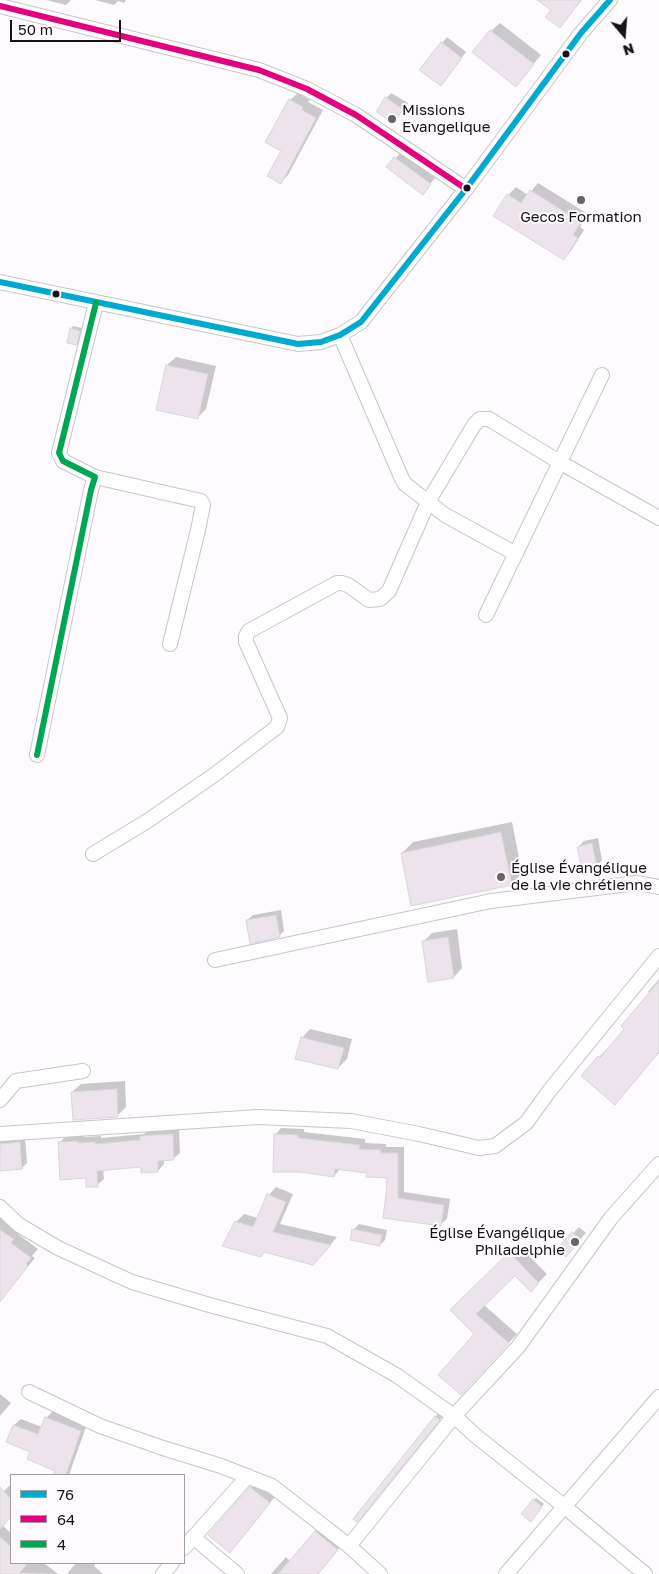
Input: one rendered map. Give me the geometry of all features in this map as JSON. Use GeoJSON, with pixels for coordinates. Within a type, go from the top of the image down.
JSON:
{"type":"FeatureCollection","features":[{"type":"Feature","properties":{"kind":"street"},"geometry":{"type":"LineString","coordinates":[[0,282],[298,344],[321,342],[340,334],[360,322],[466,189],[581,33],[610,0]]}},
{"type":"Feature","properties":{"kind":"street"},"geometry":{"type":"LineString","coordinates":[[0,6],[259,70],[307,89],[356,115],[466,189]]}},
{"type":"Feature","properties":{"kind":"street"},"geometry":{"type":"LineString","coordinates":[[96,303],[59,453],[63,462],[95,477],[201,501],[203,505],[198,530],[170,644]]}},
{"type":"Feature","properties":{"kind":"street"},"geometry":{"type":"LineString","coordinates":[[340,334],[402,478],[411,489],[444,514],[516,554]]}},
{"type":"Feature","properties":{"kind":"street"},"geometry":{"type":"LineString","coordinates":[[486,615],[602,375]]}},
{"type":"Feature","properties":{"kind":"street"},"geometry":{"type":"LineString","coordinates":[[93,854],[182,797],[277,728],[280,718],[246,642],[246,636],[249,631],[336,583],[348,586],[369,600],[380,599],[389,591],[428,502],[474,425],[480,419],[489,419],[561,463],[659,518]]}},
{"type":"Feature","properties":{"kind":"street"},"geometry":{"type":"LineString","coordinates":[[37,755],[95,477]]}},
{"type":"Feature","properties":{"kind":"street"},"geometry":{"type":"LineString","coordinates":[[215,960],[492,901],[637,883],[659,888]]}},
{"type":"Feature","properties":{"kind":"street"},"geometry":{"type":"LineString","coordinates":[[0,1134],[258,1116],[351,1121],[479,1148],[495,1146],[526,1123],[550,1090],[659,956]]}},
{"type":"Feature","properties":{"kind":"street"},"geometry":{"type":"LineString","coordinates":[[0,1100],[16,1081],[83,1071]]}},
{"type":"Feature","properties":{"kind":"street"},"geometry":{"type":"LineString","coordinates":[[349,1546],[454,1416],[518,1347],[611,1218],[659,1164]]}},
{"type":"Feature","properties":{"kind":"street"},"geometry":{"type":"LineString","coordinates":[[0,1207],[19,1225],[58,1248],[132,1282],[213,1306],[327,1336],[396,1375],[454,1416],[645,1574]]}},
{"type":"Feature","properties":{"kind":"street"},"geometry":{"type":"LineString","coordinates":[[29,1392],[100,1426],[222,1466],[272,1486],[349,1546],[380,1574]]}},
{"type":"Feature","properties":{"kind":"street"},"geometry":{"type":"LineString","coordinates":[[506,1574],[659,1397]]}},
{"type":"Feature","properties":{"kind":"street"},"geometry":{"type":"LineString","coordinates":[[237,1574],[188,1542],[248,1476]]}},
{"type":"Feature","properties":{"kind":"street"},"geometry":{"type":"LineString","coordinates":[[163,1574],[171,1564]]}},
{"type":"Feature","properties":{"kind":"building"},"geometry":{"type":"Polygon","coordinates":[[[537,0],[581,0],[560,28],[545,17],[551,10],[537,0]]]}},
{"type":"Feature","properties":{"kind":"building"},"geometry":{"type":"Polygon","coordinates":[[[490,30],[534,64],[516,87],[472,52],[490,30]]]}},
{"type":"Feature","properties":{"kind":"building"},"geometry":{"type":"Polygon","coordinates":[[[441,42],[462,58],[441,86],[419,70],[441,42]]]}},
{"type":"Feature","properties":{"kind":"building"},"geometry":{"type":"Polygon","coordinates":[[[385,97],[403,109],[394,123],[376,112],[385,97]]]}},
{"type":"Feature","properties":{"kind":"building"},"geometry":{"type":"Polygon","coordinates":[[[289,99],[303,107],[302,110],[316,118],[281,184],[267,176],[281,151],[265,142],[289,99]]]}},
{"type":"Feature","properties":{"kind":"building"},"geometry":{"type":"Polygon","coordinates":[[[394,157],[431,184],[423,195],[386,167],[394,157]]]}},
{"type":"Feature","properties":{"kind":"building"},"geometry":{"type":"Polygon","coordinates":[[[530,190],[581,222],[573,235],[578,238],[564,260],[493,216],[507,194],[521,203],[530,190]]]}},
{"type":"Feature","properties":{"kind":"building"},"geometry":{"type":"Polygon","coordinates":[[[70,328],[80,331],[77,345],[67,343],[70,328]]]}},
{"type":"Feature","properties":{"kind":"building"},"geometry":{"type":"Polygon","coordinates":[[[166,365],[208,374],[198,419],[156,410],[166,365]]]}},
{"type":"Feature","properties":{"kind":"building"},"geometry":{"type":"Polygon","coordinates":[[[501,832],[512,885],[411,906],[401,853],[501,832]]]}},
{"type":"Feature","properties":{"kind":"building"},"geometry":{"type":"Polygon","coordinates":[[[592,843],[597,867],[582,870],[577,847],[592,843]]]}},
{"type":"Feature","properties":{"kind":"building"},"geometry":{"type":"Polygon","coordinates":[[[276,915],[280,937],[250,944],[246,920],[276,915]]]}},
{"type":"Feature","properties":{"kind":"building"},"geometry":{"type":"Polygon","coordinates":[[[448,937],[454,978],[428,982],[422,941],[448,937]]]}},
{"type":"Feature","properties":{"kind":"building"},"geometry":{"type":"Polygon","coordinates":[[[659,981],[659,1052],[615,1105],[581,1076],[598,1056],[600,1058],[624,1029],[621,1026],[659,981]]]}},
{"type":"Feature","properties":{"kind":"building"},"geometry":{"type":"Polygon","coordinates":[[[301,1037],[344,1048],[338,1069],[295,1059],[301,1037]]]}},
{"type":"Feature","properties":{"kind":"building"},"geometry":{"type":"Polygon","coordinates":[[[117,1089],[118,1117],[73,1120],[71,1092],[117,1089]]]}},
{"type":"Feature","properties":{"kind":"building"},"geometry":{"type":"Polygon","coordinates":[[[173,1134],[174,1160],[158,1161],[158,1172],[141,1173],[141,1167],[97,1171],[98,1187],[86,1187],[86,1178],[60,1180],[58,1142],[78,1141],[78,1143],[95,1142],[95,1144],[140,1140],[140,1136],[173,1134]]]}},
{"type":"Feature","properties":{"kind":"building"},"geometry":{"type":"Polygon","coordinates":[[[274,1134],[298,1135],[298,1138],[360,1145],[359,1149],[381,1150],[380,1153],[398,1153],[398,1198],[444,1205],[441,1226],[383,1218],[387,1178],[366,1177],[367,1173],[335,1169],[334,1177],[300,1172],[273,1172],[274,1134]]]}},
{"type":"Feature","properties":{"kind":"building"},"geometry":{"type":"Polygon","coordinates":[[[20,1142],[22,1169],[0,1171],[0,1144],[20,1142]]]}},
{"type":"Feature","properties":{"kind":"building"},"geometry":{"type":"Polygon","coordinates":[[[267,1194],[286,1202],[273,1232],[331,1245],[313,1265],[264,1252],[261,1257],[222,1246],[235,1221],[253,1227],[267,1194]]]}},
{"type":"Feature","properties":{"kind":"building"},"geometry":{"type":"Polygon","coordinates":[[[352,1229],[382,1235],[380,1246],[350,1240],[352,1229]]]}},
{"type":"Feature","properties":{"kind":"building"},"geometry":{"type":"Polygon","coordinates":[[[0,1230],[14,1239],[11,1243],[31,1258],[26,1264],[28,1266],[0,1302],[0,1230]]]}},
{"type":"Feature","properties":{"kind":"building"},"geometry":{"type":"Polygon","coordinates":[[[572,1232],[581,1240],[566,1257],[557,1249],[572,1232]]]}},
{"type":"Feature","properties":{"kind":"building"},"geometry":{"type":"Polygon","coordinates":[[[509,1252],[539,1283],[531,1292],[515,1276],[476,1314],[509,1343],[461,1395],[438,1375],[474,1334],[450,1310],[509,1252]]]}},
{"type":"Feature","properties":{"kind":"building"},"geometry":{"type":"Polygon","coordinates":[[[435,1416],[440,1420],[357,1522],[353,1519],[435,1416]]]}},
{"type":"Feature","properties":{"kind":"building"},"geometry":{"type":"Polygon","coordinates":[[[45,1417],[81,1431],[66,1474],[54,1474],[55,1471],[27,1459],[30,1452],[6,1442],[13,1425],[38,1434],[45,1417]]]}},
{"type":"Feature","properties":{"kind":"building"},"geometry":{"type":"Polygon","coordinates":[[[0,1487],[10,1498],[10,1518],[0,1529],[0,1487]]]}},
{"type":"Feature","properties":{"kind":"building"},"geometry":{"type":"Polygon","coordinates":[[[250,1487],[270,1503],[230,1553],[208,1535],[250,1487]]]}},
{"type":"Feature","properties":{"kind":"building"},"geometry":{"type":"Polygon","coordinates":[[[533,1499],[542,1507],[531,1522],[521,1514],[533,1499]]]}},
{"type":"Feature","properties":{"kind":"building"},"geometry":{"type":"Polygon","coordinates":[[[315,1531],[338,1550],[318,1574],[278,1574],[315,1531]]]}},
{"type":"Feature","properties":{"kind":"building"},"geometry":{"type":"Polygon","coordinates":[[[0,1537],[10,1546],[10,1564],[27,1564],[19,1574],[0,1574],[0,1537]]]}},
{"type":"Feature","properties":{"kind":"transit line","name":"76"},"geometry":{"type":"LineString","coordinates":[[0,282],[298,344],[321,342],[340,335],[361,322],[466,189],[581,33],[610,0]]}},
{"type":"Feature","properties":{"kind":"transit line","name":"64"},"geometry":{"type":"LineString","coordinates":[[0,6],[259,70],[307,89],[356,115],[466,189]]}},
{"type":"Feature","properties":{"kind":"transit line","name":"4"},"geometry":{"type":"LineString","coordinates":[[37,755],[95,477],[63,461],[59,453],[96,303]]}},
{"type":"Feature","properties":{"kind":"place","name":"Missions Evangelique"},"geometry":{"type":"Point","coordinates":[392,119]}},
{"type":"Feature","properties":{"kind":"place","name":"Gecos Formation"},"geometry":{"type":"Point","coordinates":[581,200]}},
{"type":"Feature","properties":{"kind":"place","name":"Église Évangélique de la vie chrétienne"},"geometry":{"type":"Point","coordinates":[501,877]}},
{"type":"Feature","properties":{"kind":"place","name":"Église Évangélique Philadelphie"},"geometry":{"type":"Point","coordinates":[575,1242]}}]}
